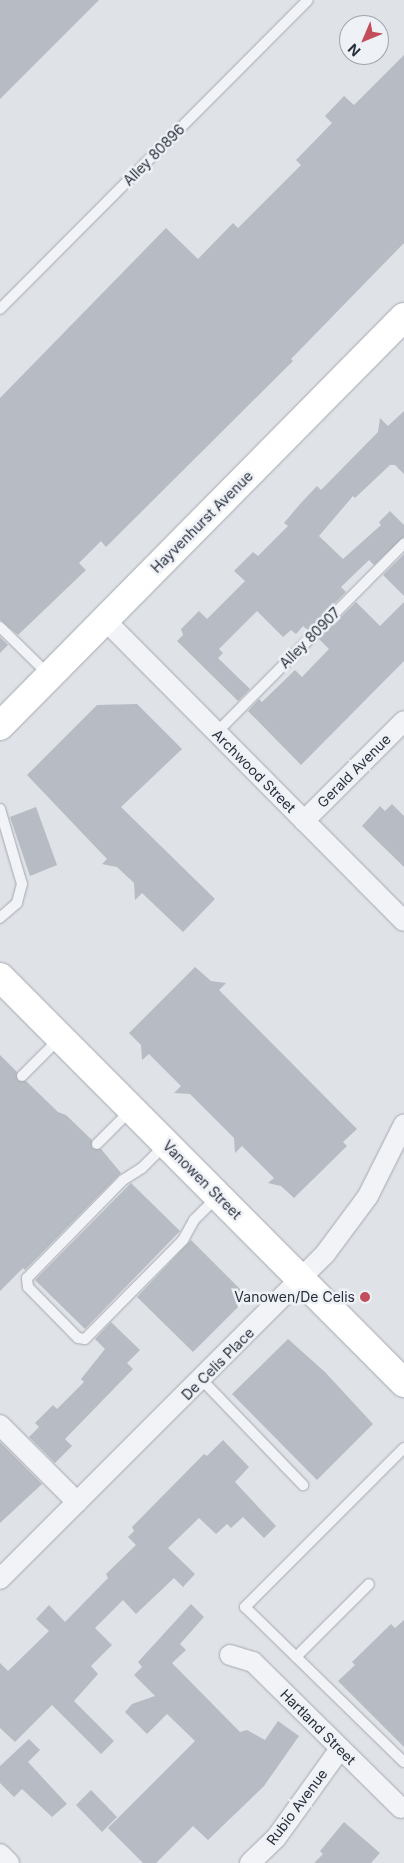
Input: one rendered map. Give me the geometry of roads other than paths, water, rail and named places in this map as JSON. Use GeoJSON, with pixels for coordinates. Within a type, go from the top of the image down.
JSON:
{"type":"FeatureCollection","features":[{"type":"Feature","properties":{"kind":"main road","name":"Hayvenhurst Avenue"},"geometry":{"type":"LineString","coordinates":[[0,726],[404,317]]}},
{"type":"Feature","properties":{"kind":"main road","name":"Vanowen Street"},"geometry":{"type":"LineString","coordinates":[[0,977],[300,1281],[404,1383]]}},
{"type":"Feature","properties":{"kind":"street","name":"Archwood Street"},"geometry":{"type":"LineString","coordinates":[[105,620],[404,922]]}},
{"type":"Feature","properties":{"kind":"street","name":"Gerald Avenue"},"geometry":{"type":"LineString","coordinates":[[304,821],[404,721]]}},
{"type":"Feature","properties":{"kind":"street","name":"De Celis Place"},"geometry":{"type":"LineString","coordinates":[[2,1573],[202,1380],[325,1254],[368,1196],[404,1124]]}},
{"type":"Feature","properties":{"kind":"street"},"geometry":{"type":"LineString","coordinates":[[0,1425],[77,1502]]}},
{"type":"Feature","properties":{"kind":"street","name":"Hartland Street"},"geometry":{"type":"LineString","coordinates":[[230,1655],[253,1662],[400,1808]]}},
{"type":"Feature","properties":{"kind":"street","name":"Rubio Avenue"},"geometry":{"type":"LineString","coordinates":[[250,1863],[276,1838],[340,1749]]}},
{"type":"Feature","properties":{"kind":"street"},"geometry":{"type":"LineString","coordinates":[[0,1854],[9,1863]]}},
{"type":"Feature","properties":{"kind":"lane","name":"Alley 80896"},"geometry":{"type":"LineString","coordinates":[[0,309],[308,0]]}},
{"type":"Feature","properties":{"kind":"lane","name":"Alley 80907"},"geometry":{"type":"LineString","coordinates":[[216,733],[404,544]]}},
{"type":"Feature","properties":{"kind":"lane"},"geometry":{"type":"LineString","coordinates":[[0,627],[50,675]]}},
{"type":"Feature","properties":{"kind":"lane"},"geometry":{"type":"LineString","coordinates":[[0,809],[22,884],[17,903],[0,918]]}},
{"type":"Feature","properties":{"kind":"lane"},"geometry":{"type":"LineString","coordinates":[[22,1076],[61,1038]]}},
{"type":"Feature","properties":{"kind":"lane"},"geometry":{"type":"LineString","coordinates":[[97,1144],[132,1110]]}},
{"type":"Feature","properties":{"kind":"lane"},"geometry":{"type":"LineString","coordinates":[[166,1144],[142,1168],[123,1180],[27,1278],[28,1287],[78,1338],[85,1339],[176,1247],[194,1220],[218,1197]]}},
{"type":"Feature","properties":{"kind":"lane"},"geometry":{"type":"LineString","coordinates":[[202,1380],[303,1484]]}},
{"type":"Feature","properties":{"kind":"lane"},"geometry":{"type":"LineString","coordinates":[[404,1448],[245,1607],[404,1762]]}},
{"type":"Feature","properties":{"kind":"lane"},"geometry":{"type":"LineString","coordinates":[[296,1657],[369,1584]]}},
{"type":"Feature","properties":{"kind":"place","name":"Vanowen/De Celis"},"geometry":{"type":"Point","coordinates":[365,1297]}}]}
